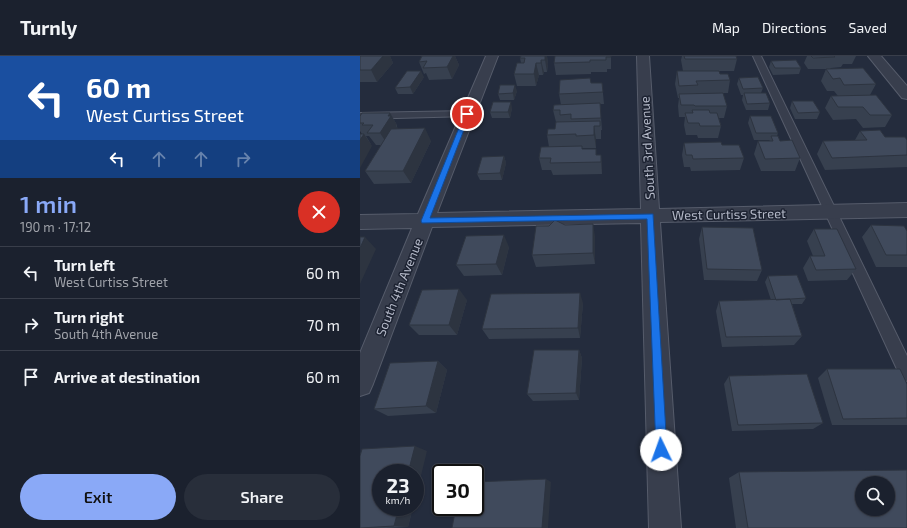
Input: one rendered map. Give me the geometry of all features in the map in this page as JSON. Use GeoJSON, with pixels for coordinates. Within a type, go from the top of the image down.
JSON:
{"type":"FeatureCollection","features":[{"type":"Feature","properties":{"kind":"street","name":"South 4th Avenue"},"geometry":{"type":"LineString","coordinates":[[360,384],[467,114],[492,56]]}},
{"type":"Feature","properties":{"kind":"street","name":"South 3rd Avenue"},"geometry":{"type":"LineString","coordinates":[[643,56],[665,528]]}},
{"type":"Feature","properties":{"kind":"street"},"geometry":{"type":"LineString","coordinates":[[874,56],[907,95]]}},
{"type":"Feature","properties":{"kind":"street","name":"West Curtiss Street"},"geometry":{"type":"LineString","coordinates":[[360,222],[907,210]]}},
{"type":"Feature","properties":{"kind":"lane"},"geometry":{"type":"LineString","coordinates":[[757,56],[907,373]]}},
{"type":"Feature","properties":{"kind":"lane"},"geometry":{"type":"LineString","coordinates":[[360,116],[467,114]]}},
{"type":"Feature","properties":{"kind":"building"},"geometry":{"type":"Polygon","coordinates":[[[360,56],[383,56],[371,70],[360,70],[360,56]]]}},
{"type":"Feature","properties":{"kind":"building"},"geometry":{"type":"Polygon","coordinates":[[[422,56],[453,56],[447,67],[423,68],[427,61],[419,62],[422,56]]]}},
{"type":"Feature","properties":{"kind":"building"},"geometry":{"type":"Polygon","coordinates":[[[521,56],[545,56],[545,60],[541,60],[541,63],[536,63],[534,74],[514,74],[517,63],[524,63],[525,58],[520,58],[521,56]]]}},
{"type":"Feature","properties":{"kind":"building"},"geometry":{"type":"Polygon","coordinates":[[[555,56],[611,57],[606,57],[606,60],[590,60],[590,62],[554,63],[555,56]]]}},
{"type":"Feature","properties":{"kind":"building"},"geometry":{"type":"Polygon","coordinates":[[[684,56],[736,56],[737,59],[685,59],[684,56]]]}},
{"type":"Feature","properties":{"kind":"building"},"geometry":{"type":"Polygon","coordinates":[[[811,56],[834,56],[835,57],[813,58],[811,56]]]}},
{"type":"Feature","properties":{"kind":"building"},"geometry":{"type":"Polygon","coordinates":[[[796,60],[801,68],[775,68],[771,61],[796,60]]]}},
{"type":"Feature","properties":{"kind":"building"},"geometry":{"type":"Polygon","coordinates":[[[863,68],[876,84],[844,85],[840,78],[833,79],[826,69],[863,68]]]}},
{"type":"Feature","properties":{"kind":"building"},"geometry":{"type":"Polygon","coordinates":[[[407,71],[421,71],[410,87],[395,88],[407,71]]]}},
{"type":"Feature","properties":{"kind":"building"},"geometry":{"type":"Polygon","coordinates":[[[677,71],[719,71],[720,74],[728,74],[730,80],[696,81],[698,85],[679,86],[677,71]]]}},
{"type":"Feature","properties":{"kind":"building"},"geometry":{"type":"Polygon","coordinates":[[[758,77],[763,88],[743,89],[739,78],[758,77]]]}},
{"type":"Feature","properties":{"kind":"building"},"geometry":{"type":"Polygon","coordinates":[[[590,78],[591,83],[602,83],[603,92],[559,94],[560,80],[590,78]]]}},
{"type":"Feature","properties":{"kind":"building"},"geometry":{"type":"Polygon","coordinates":[[[500,85],[515,85],[513,93],[498,94],[500,85]]]}},
{"type":"Feature","properties":{"kind":"building"},"geometry":{"type":"Polygon","coordinates":[[[723,93],[727,106],[681,105],[679,94],[723,93]]]}},
{"type":"Feature","properties":{"kind":"building"},"geometry":{"type":"Polygon","coordinates":[[[744,93],[766,93],[770,103],[747,104],[744,93]]]}},
{"type":"Feature","properties":{"kind":"building"},"geometry":{"type":"Polygon","coordinates":[[[876,95],[892,115],[870,115],[863,107],[838,107],[831,96],[876,95]]]}},
{"type":"Feature","properties":{"kind":"building"},"geometry":{"type":"Polygon","coordinates":[[[792,101],[813,101],[820,112],[798,113],[792,101]]]}},
{"type":"Feature","properties":{"kind":"building"},"geometry":{"type":"Polygon","coordinates":[[[493,102],[511,102],[508,112],[490,112],[493,102]]]}},
{"type":"Feature","properties":{"kind":"building"},"geometry":{"type":"Polygon","coordinates":[[[600,103],[601,118],[571,119],[571,114],[560,115],[560,110],[553,110],[554,105],[600,103]]]}},
{"type":"Feature","properties":{"kind":"building"},"geometry":{"type":"Polygon","coordinates":[[[692,110],[709,110],[710,113],[717,113],[721,126],[700,126],[699,123],[688,123],[685,113],[693,113],[692,110]]]}},
{"type":"Feature","properties":{"kind":"building"},"geometry":{"type":"Polygon","coordinates":[[[362,113],[390,113],[388,116],[391,116],[380,133],[367,133],[373,125],[362,125],[364,123],[360,123],[360,116],[362,113]]]}},
{"type":"Feature","properties":{"kind":"building"},"geometry":{"type":"Polygon","coordinates":[[[750,116],[771,116],[778,133],[756,133],[750,116]]]}},
{"type":"Feature","properties":{"kind":"building"},"geometry":{"type":"Polygon","coordinates":[[[600,121],[600,126],[594,126],[594,135],[547,135],[548,129],[555,129],[556,122],[600,121]]]}},
{"type":"Feature","properties":{"kind":"building"},"geometry":{"type":"Polygon","coordinates":[[[425,128],[403,171],[365,171],[391,129],[425,128]]]}},
{"type":"Feature","properties":{"kind":"building"},"geometry":{"type":"Polygon","coordinates":[[[880,130],[885,137],[905,137],[907,140],[907,155],[832,158],[823,141],[867,140],[860,131],[880,130]]]}},
{"type":"Feature","properties":{"kind":"building"},"geometry":{"type":"Polygon","coordinates":[[[360,134],[364,134],[360,140],[360,134]]]}},
{"type":"Feature","properties":{"kind":"building"},"geometry":{"type":"Polygon","coordinates":[[[771,136],[778,136],[780,141],[792,140],[800,158],[765,159],[758,141],[773,141],[771,136]]]}},
{"type":"Feature","properties":{"kind":"building"},"geometry":{"type":"Polygon","coordinates":[[[721,142],[722,145],[739,145],[744,158],[693,159],[692,155],[686,155],[684,143],[721,142]]]}},
{"type":"Feature","properties":{"kind":"building"},"geometry":{"type":"Polygon","coordinates":[[[582,146],[582,149],[596,149],[596,155],[601,155],[601,162],[550,163],[551,158],[539,158],[541,147],[582,146]]]}},
{"type":"Feature","properties":{"kind":"building"},"geometry":{"type":"Polygon","coordinates":[[[504,156],[500,173],[477,174],[482,157],[504,156]]]}},
{"type":"Feature","properties":{"kind":"building"},"geometry":{"type":"Polygon","coordinates":[[[555,220],[565,225],[593,224],[593,253],[532,255],[536,226],[549,226],[555,220]]]}},
{"type":"Feature","properties":{"kind":"building"},"geometry":{"type":"Polygon","coordinates":[[[871,225],[904,226],[907,231],[907,255],[886,255],[871,225]]]}},
{"type":"Feature","properties":{"kind":"building"},"geometry":{"type":"Polygon","coordinates":[[[702,227],[753,228],[762,270],[707,269],[702,227]]]}},
{"type":"Feature","properties":{"kind":"building"},"geometry":{"type":"Polygon","coordinates":[[[814,229],[837,229],[856,269],[816,270],[810,256],[825,256],[814,229]]]}},
{"type":"Feature","properties":{"kind":"building"},"geometry":{"type":"Polygon","coordinates":[[[504,235],[496,264],[456,265],[466,236],[504,235]]]}},
{"type":"Feature","properties":{"kind":"building"},"geometry":{"type":"Polygon","coordinates":[[[360,237],[365,237],[360,248],[360,237]]]}},
{"type":"Feature","properties":{"kind":"building"},"geometry":{"type":"Polygon","coordinates":[[[797,275],[806,298],[776,300],[768,276],[797,275]]]}},
{"type":"Feature","properties":{"kind":"building"},"geometry":{"type":"Polygon","coordinates":[[[459,289],[449,325],[409,325],[422,290],[459,289]]]}},
{"type":"Feature","properties":{"kind":"building"},"geometry":{"type":"Polygon","coordinates":[[[580,293],[578,328],[482,329],[491,294],[580,293]]]}},
{"type":"Feature","properties":{"kind":"building"},"geometry":{"type":"Polygon","coordinates":[[[790,299],[802,336],[726,337],[719,301],[790,299]]]}},
{"type":"Feature","properties":{"kind":"building"},"geometry":{"type":"Polygon","coordinates":[[[534,350],[579,350],[576,393],[527,394],[534,350]]]}},
{"type":"Feature","properties":{"kind":"building"},"geometry":{"type":"Polygon","coordinates":[[[438,361],[426,406],[374,409],[390,363],[438,361]]]}},
{"type":"Feature","properties":{"kind":"building"},"geometry":{"type":"Polygon","coordinates":[[[827,369],[900,369],[907,384],[907,418],[843,419],[827,369]]]}},
{"type":"Feature","properties":{"kind":"building"},"geometry":{"type":"Polygon","coordinates":[[[807,374],[823,423],[738,425],[729,376],[807,374]]]}},
{"type":"Feature","properties":{"kind":"building"},"geometry":{"type":"Polygon","coordinates":[[[415,446],[410,464],[372,464],[372,516],[397,516],[394,526],[360,528],[360,456],[362,449],[415,446]]]}},
{"type":"Feature","properties":{"kind":"building"},"geometry":{"type":"Polygon","coordinates":[[[907,470],[907,528],[748,528],[739,472],[907,470]]]}},
{"type":"Feature","properties":{"kind":"building"},"geometry":{"type":"Polygon","coordinates":[[[546,479],[542,528],[452,528],[454,516],[484,516],[484,482],[546,479]]]}},
{"type":"Feature","properties":{"kind":"route"},"geometry":{"type":"LineString","coordinates":[[467,114],[425,221],[650,216],[661,450]]}}]}
